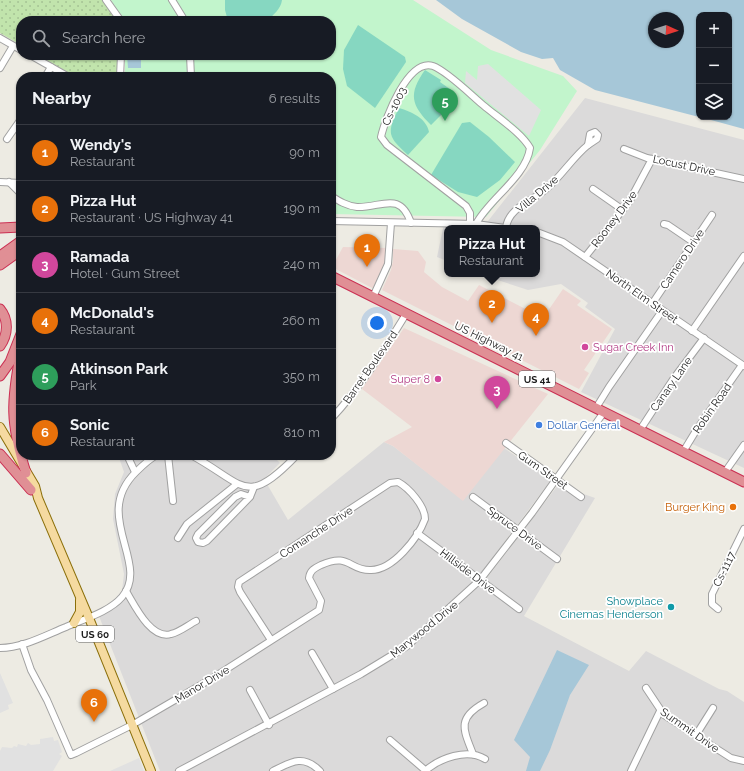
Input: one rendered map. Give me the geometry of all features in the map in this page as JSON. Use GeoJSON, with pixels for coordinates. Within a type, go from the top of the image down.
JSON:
{"type":"FeatureCollection","features":[{"type":"Feature","properties":{"kind":"highway"},"geometry":{"type":"LineString","coordinates":[[0,228],[16,227]]}},
{"type":"Feature","properties":{"kind":"highway"},"geometry":{"type":"LineString","coordinates":[[0,256],[16,245]]}},
{"type":"Feature","properties":{"kind":"highway"},"geometry":{"type":"LineString","coordinates":[[0,265],[16,254]]}},
{"type":"Feature","properties":{"kind":"highway","name":"US Highway 41"},"geometry":{"type":"LineString","coordinates":[[336,278],[744,482]]}},
{"type":"Feature","properties":{"kind":"highway"},"geometry":{"type":"LineString","coordinates":[[0,309],[6,324],[5,338],[0,346]]}},
{"type":"Feature","properties":{"kind":"highway"},"geometry":{"type":"LineString","coordinates":[[0,376],[10,362],[16,347]]}},
{"type":"Feature","properties":{"kind":"highway"},"geometry":{"type":"LineString","coordinates":[[16,376],[13,413],[16,440]]}},
{"type":"Feature","properties":{"kind":"highway"},"geometry":{"type":"LineString","coordinates":[[0,454],[31,490]]}},
{"type":"Feature","properties":{"kind":"highway"},"geometry":{"type":"LineString","coordinates":[[22,460],[26,473]]}},
{"type":"Feature","properties":{"kind":"main road","name":"US 60"},"geometry":{"type":"LineString","coordinates":[[0,427],[16,455]]}},
{"type":"Feature","properties":{"kind":"main road","name":"US 60"},"geometry":{"type":"LineString","coordinates":[[0,434],[31,490],[38,498]]}},
{"type":"Feature","properties":{"kind":"main road","name":"US 60"},"geometry":{"type":"LineString","coordinates":[[19,460],[35,486],[38,498],[89,618],[151,771]]}},
{"type":"Feature","properties":{"kind":"main road"},"geometry":{"type":"LineString","coordinates":[[74,623],[80,612],[80,597]]}},
{"type":"Feature","properties":{"kind":"street"},"geometry":{"type":"LineString","coordinates":[[106,0],[117,16]]}},
{"type":"Feature","properties":{"kind":"street"},"geometry":{"type":"LineString","coordinates":[[172,0],[182,16]]}},
{"type":"Feature","properties":{"kind":"street"},"geometry":{"type":"LineString","coordinates":[[0,38],[16,48]]}},
{"type":"Feature","properties":{"kind":"street"},"geometry":{"type":"LineString","coordinates":[[0,68],[13,46]]}},
{"type":"Feature","properties":{"kind":"street"},"geometry":{"type":"LineString","coordinates":[[39,60],[60,72]]}},
{"type":"Feature","properties":{"kind":"street"},"geometry":{"type":"LineString","coordinates":[[120,72],[121,60]]}},
{"type":"Feature","properties":{"kind":"street"},"geometry":{"type":"LineString","coordinates":[[190,60],[192,72]]}},
{"type":"Feature","properties":{"kind":"street","name":"Cs-1003"},"geometry":{"type":"LineString","coordinates":[[425,66],[434,66],[444,73],[502,121],[530,148],[523,166],[473,224],[471,215],[466,206],[387,145],[381,137],[387,116],[398,93],[413,73],[425,66]]}},
{"type":"Feature","properties":{"kind":"street"},"geometry":{"type":"LineString","coordinates":[[48,72],[51,67]]}},
{"type":"Feature","properties":{"kind":"street"},"geometry":{"type":"LineString","coordinates":[[7,139],[16,126]]}},
{"type":"Feature","properties":{"kind":"street","name":"Villa Drive"},"geometry":{"type":"LineString","coordinates":[[506,225],[507,220],[519,207],[548,188],[588,145]]}},
{"type":"Feature","properties":{"kind":"street","name":"Locust Drive"},"geometry":{"type":"LineString","coordinates":[[624,150],[652,159],[744,179]]}},
{"type":"Feature","properties":{"kind":"street","name":"Rooney Drive"},"geometry":{"type":"LineString","coordinates":[[585,257],[623,210],[652,159]]}},
{"type":"Feature","properties":{"kind":"street"},"geometry":{"type":"LineString","coordinates":[[0,182],[16,183]]}},
{"type":"Feature","properties":{"kind":"street"},"geometry":{"type":"LineString","coordinates":[[9,182],[16,189]]}},
{"type":"Feature","properties":{"kind":"street"},"geometry":{"type":"LineString","coordinates":[[593,189],[623,210]]}},
{"type":"Feature","properties":{"kind":"street"},"geometry":{"type":"LineString","coordinates":[[336,198],[352,206],[395,203],[406,210],[411,223]]}},
{"type":"Feature","properties":{"kind":"street","name":"Camero Drive"},"geometry":{"type":"LineString","coordinates":[[652,304],[712,215]]}},
{"type":"Feature","properties":{"kind":"street"},"geometry":{"type":"LineString","coordinates":[[336,221],[481,225]]}},
{"type":"Feature","properties":{"kind":"street"},"geometry":{"type":"LineString","coordinates":[[373,297],[388,264],[391,223]]}},
{"type":"Feature","properties":{"kind":"street"},"geometry":{"type":"LineString","coordinates":[[664,224],[668,225],[693,242]]}},
{"type":"Feature","properties":{"kind":"street","name":"North Elm Street"},"geometry":{"type":"LineString","coordinates":[[540,233],[557,238],[743,365]]}},
{"type":"Feature","properties":{"kind":"street"},"geometry":{"type":"LineString","coordinates":[[692,331],[744,256]]}},
{"type":"Feature","properties":{"kind":"street","name":"Marywood Drive"},"geometry":{"type":"LineString","coordinates":[[179,771],[269,725],[402,649],[480,580],[519,530],[555,479],[600,410],[609,387],[662,311]]}},
{"type":"Feature","properties":{"kind":"street","name":"Barret Boulevard"},"geometry":{"type":"LineString","coordinates":[[336,413],[352,395],[406,314]]}},
{"type":"Feature","properties":{"kind":"street","name":"Canary Lane"},"geometry":{"type":"LineString","coordinates":[[640,430],[674,378],[704,338]]}},
{"type":"Feature","properties":{"kind":"street","name":"Robin Road"},"geometry":{"type":"LineString","coordinates":[[683,452],[743,365]]}},
{"type":"Feature","properties":{"kind":"street","name":"Gum Street"},"geometry":{"type":"LineString","coordinates":[[506,443],[581,497]]}},
{"type":"Feature","properties":{"kind":"street"},"geometry":{"type":"LineString","coordinates":[[725,472],[744,445]]}},
{"type":"Feature","properties":{"kind":"street"},"geometry":{"type":"LineString","coordinates":[[129,460],[135,472]]}},
{"type":"Feature","properties":{"kind":"street"},"geometry":{"type":"LineString","coordinates":[[0,648],[22,644],[89,618],[114,604],[126,591],[130,581],[130,571],[120,529],[118,508],[122,489],[135,472],[151,460]]}},
{"type":"Feature","properties":{"kind":"street"},"geometry":{"type":"LineString","coordinates":[[169,460],[173,501]]}},
{"type":"Feature","properties":{"kind":"street"},"geometry":{"type":"LineString","coordinates":[[199,460],[236,484],[244,487],[254,487],[265,484],[292,460]]}},
{"type":"Feature","properties":{"kind":"street","name":"Comanche Drive"},"geometry":{"type":"LineString","coordinates":[[271,640],[238,588],[239,582],[244,578],[393,482],[398,482],[404,485],[423,509],[425,519],[417,532]]}},
{"type":"Feature","properties":{"kind":"street"},"geometry":{"type":"LineString","coordinates":[[178,538],[187,524],[236,484]]}},
{"type":"Feature","properties":{"kind":"street"},"geometry":{"type":"LineString","coordinates":[[250,497],[241,494],[235,497],[198,534],[196,538],[198,542],[203,544],[207,541],[250,497],[254,487]]}},
{"type":"Feature","properties":{"kind":"street","name":"Spruce Drive"},"geometry":{"type":"LineString","coordinates":[[474,497],[558,558]]}},
{"type":"Feature","properties":{"kind":"street","name":"Cs-1117"},"geometry":{"type":"LineString","coordinates":[[718,609],[712,604],[712,594],[744,530]]}},
{"type":"Feature","properties":{"kind":"street","name":"Hillside Drive"},"geometry":{"type":"LineString","coordinates":[[417,532],[519,609]]}},
{"type":"Feature","properties":{"kind":"street","name":"Manor Drive"},"geometry":{"type":"LineString","coordinates":[[22,644],[31,670],[47,700],[71,755],[132,725],[212,679],[321,607],[320,598],[310,581],[309,576],[312,570],[336,560],[348,562],[367,570],[384,567],[396,560],[417,532]]}},
{"type":"Feature","properties":{"kind":"street"},"geometry":{"type":"LineString","coordinates":[[126,591],[150,627],[157,634],[173,634],[196,621]]}},
{"type":"Feature","properties":{"kind":"street"},"geometry":{"type":"LineString","coordinates":[[312,653],[333,689]]}},
{"type":"Feature","properties":{"kind":"street","name":"Summit Drive"},"geometry":{"type":"LineString","coordinates":[[646,688],[660,711],[734,760],[744,761]]}},
{"type":"Feature","properties":{"kind":"street"},"geometry":{"type":"LineString","coordinates":[[250,690],[269,725]]}},
{"type":"Feature","properties":{"kind":"street"},"geometry":{"type":"LineString","coordinates":[[473,754],[466,733],[465,723],[470,711],[484,703]]}},
{"type":"Feature","properties":{"kind":"street"},"geometry":{"type":"LineString","coordinates":[[696,735],[714,708]]}},
{"type":"Feature","properties":{"kind":"street"},"geometry":{"type":"LineString","coordinates":[[632,771],[660,711]]}},
{"type":"Feature","properties":{"kind":"street"},"geometry":{"type":"LineString","coordinates":[[390,740],[425,771],[448,758],[473,754],[486,759]]}},
{"type":"Feature","properties":{"kind":"street"},"geometry":{"type":"LineString","coordinates":[[273,771],[292,762],[301,760],[312,764],[320,771]]}},
{"type":"Feature","properties":{"kind":"shaded area"},"geometry":{"type":"Polygon","coordinates":[[[488,64],[541,110],[529,136],[465,83],[466,71],[477,80],[478,66],[488,64]]]}},
{"type":"Feature","properties":{"kind":"shaded area"},"geometry":{"type":"Polygon","coordinates":[[[585,98],[744,140],[744,468],[581,392],[615,329],[585,307],[588,303],[561,284],[528,290],[488,277],[540,277],[540,225],[444,225],[444,260],[437,257],[445,219],[488,221],[585,98]]]}},
{"type":"Feature","properties":{"kind":"shaded area"},"geometry":{"type":"Polygon","coordinates":[[[343,247],[388,248],[386,265],[374,289],[336,269],[336,260],[343,247]]]}},
{"type":"Feature","properties":{"kind":"shaded area"},"geometry":{"type":"Polygon","coordinates":[[[393,249],[418,251],[426,262],[424,272],[442,287],[468,301],[479,285],[543,318],[563,289],[581,301],[577,305],[612,329],[584,370],[589,373],[579,389],[382,290],[391,270],[393,249]]]}},
{"type":"Feature","properties":{"kind":"shaded area"},"geometry":{"type":"Polygon","coordinates":[[[404,328],[548,394],[463,501],[393,446],[384,442],[412,427],[362,389],[404,328]]]}},
{"type":"Feature","properties":{"kind":"shaded area"},"geometry":{"type":"Polygon","coordinates":[[[384,442],[393,446],[463,500],[504,448],[551,480],[475,581],[480,587],[558,485],[595,498],[524,616],[629,671],[646,651],[719,689],[727,691],[744,702],[744,771],[160,771],[97,611],[112,602],[122,591],[124,574],[113,519],[115,494],[124,472],[120,460],[277,460],[280,463],[264,479],[288,520],[384,442]]]}},
{"type":"Feature","properties":{"kind":"shaded area"},"geometry":{"type":"Polygon","coordinates":[[[0,673],[13,703],[8,705],[9,709],[0,713],[0,673]]]}},
{"type":"Feature","properties":{"kind":"shaded area"},"geometry":{"type":"Polygon","coordinates":[[[53,737],[54,741],[58,740],[62,752],[59,754],[62,756],[53,771],[0,771],[0,751],[2,747],[12,748],[14,746],[17,747],[18,744],[26,746],[28,743],[31,745],[40,744],[40,739],[53,737]]]}},
{"type":"Feature","properties":{"kind":"shaded area"},"geometry":{"type":"Polygon","coordinates":[[[139,758],[144,771],[110,771],[139,758]]]}},
{"type":"Feature","properties":{"kind":"green space"},"geometry":{"type":"Polygon","coordinates":[[[0,0],[104,0],[113,16],[16,16],[16,42],[0,33],[0,0]]]}},
{"type":"Feature","properties":{"kind":"green space"},"geometry":{"type":"Polygon","coordinates":[[[111,0],[413,0],[491,50],[563,76],[577,91],[540,150],[486,217],[336,214],[336,72],[125,72],[125,60],[336,60],[336,16],[121,16],[111,0]]]}},
{"type":"Feature","properties":{"kind":"green space"},"geometry":{"type":"Polygon","coordinates":[[[225,0],[282,0],[278,9],[272,16],[227,16],[225,0]]]}},
{"type":"Feature","properties":{"kind":"green space"},"geometry":{"type":"Polygon","coordinates":[[[358,25],[405,57],[406,62],[375,108],[347,86],[343,69],[344,50],[358,25]]]}},
{"type":"Feature","properties":{"kind":"green space"},"geometry":{"type":"Polygon","coordinates":[[[47,60],[118,60],[118,72],[67,72],[47,60]]]}},
{"type":"Feature","properties":{"kind":"green space"},"geometry":{"type":"Polygon","coordinates":[[[425,70],[441,80],[440,82],[454,92],[454,98],[443,110],[444,112],[431,125],[419,111],[414,99],[416,86],[425,70]]]}},
{"type":"Feature","properties":{"kind":"green space"},"geometry":{"type":"Polygon","coordinates":[[[399,108],[409,111],[422,119],[429,132],[408,155],[396,144],[391,134],[392,123],[399,108]]]}},
{"type":"Feature","properties":{"kind":"green space"},"geometry":{"type":"Polygon","coordinates":[[[470,122],[489,137],[515,162],[500,180],[477,197],[458,192],[431,175],[462,123],[470,122]]]}},
{"type":"Feature","properties":{"kind":"water"},"geometry":{"type":"Polygon","coordinates":[[[436,0],[744,0],[744,129],[711,120],[732,120],[732,12],[696,12],[696,116],[595,90],[560,70],[553,58],[542,59],[521,52],[462,19],[436,0]]]}},
{"type":"Feature","properties":{"kind":"water"},"geometry":{"type":"Polygon","coordinates":[[[127,60],[141,60],[141,68],[128,68],[127,60]]]}},
{"type":"Feature","properties":{"kind":"water"},"geometry":{"type":"Polygon","coordinates":[[[557,650],[589,665],[570,695],[550,750],[540,771],[526,771],[530,757],[514,740],[557,650]]]}},
{"type":"Feature","properties":{"kind":"place","name":"Atkinson Park"},"geometry":{"type":"Point","coordinates":[445,121]}},
{"type":"Feature","properties":{"kind":"place","name":"Wendy's"},"geometry":{"type":"Point","coordinates":[367,267]}},
{"type":"Feature","properties":{"kind":"place","name":"Pizza Hut"},"geometry":{"type":"Point","coordinates":[492,323]}},
{"type":"Feature","properties":{"kind":"place","name":"McDonald's"},"geometry":{"type":"Point","coordinates":[536,336]}},
{"type":"Feature","properties":{"kind":"place","name":"Sugar Creek Inn"},"geometry":{"type":"Point","coordinates":[585,347]}},
{"type":"Feature","properties":{"kind":"place","name":"Super 8"},"geometry":{"type":"Point","coordinates":[438,379]}},
{"type":"Feature","properties":{"kind":"place","name":"Ramada"},"geometry":{"type":"Point","coordinates":[497,409]}},
{"type":"Feature","properties":{"kind":"place","name":"Dollar General"},"geometry":{"type":"Point","coordinates":[539,425]}},
{"type":"Feature","properties":{"kind":"place","name":"Burger King"},"geometry":{"type":"Point","coordinates":[733,507]}},
{"type":"Feature","properties":{"kind":"place","name":"Showplace Cinemas Henderson"},"geometry":{"type":"Point","coordinates":[671,607]}},
{"type":"Feature","properties":{"kind":"place","name":"Sonic"},"geometry":{"type":"Point","coordinates":[94,722]}}]}
